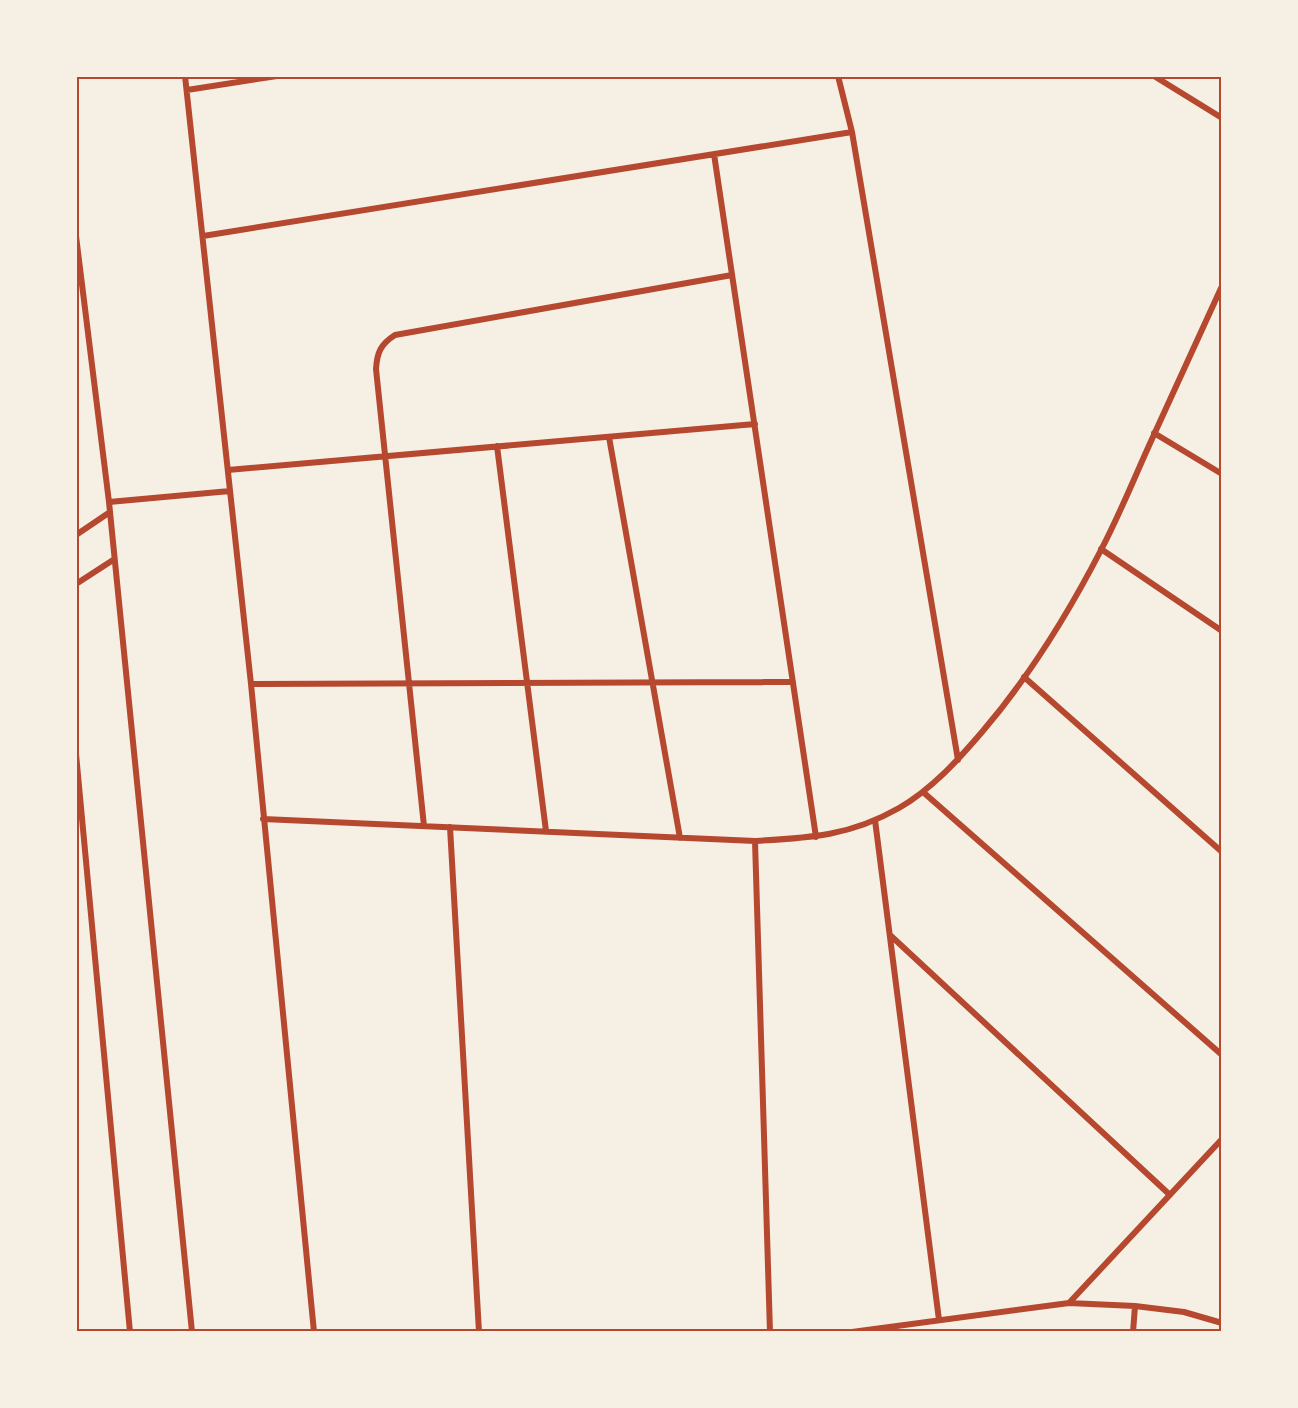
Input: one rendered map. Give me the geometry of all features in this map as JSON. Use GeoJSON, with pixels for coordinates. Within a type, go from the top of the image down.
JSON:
{"type":"FeatureCollection","features":[{"type":"Feature","properties":{"kind":"street"},"geometry":{"type":"LineString","coordinates":[[185,76],[250,684],[314,1332]]}},
{"type":"Feature","properties":{"kind":"street"},"geometry":{"type":"LineString","coordinates":[[187,90],[277,76]]}},
{"type":"Feature","properties":{"kind":"street"},"geometry":{"type":"LineString","coordinates":[[838,76],[852,132],[958,760]]}},
{"type":"Feature","properties":{"kind":"street"},"geometry":{"type":"LineString","coordinates":[[1154,76],[1221,118]]}},
{"type":"Feature","properties":{"kind":"street"},"geometry":{"type":"LineString","coordinates":[[203,236],[852,132]]}},
{"type":"Feature","properties":{"kind":"street"},"geometry":{"type":"LineString","coordinates":[[714,154],[816,837]]}},
{"type":"Feature","properties":{"kind":"street"},"geometry":{"type":"LineString","coordinates":[[76,236],[109,502],[113,561],[192,1332]]}},
{"type":"Feature","properties":{"kind":"street"},"geometry":{"type":"LineString","coordinates":[[424,826],[384,456],[376,355],[384,343],[395,334],[732,275]]}},
{"type":"Feature","properties":{"kind":"street"},"geometry":{"type":"LineString","coordinates":[[263,819],[755,841],[816,837],[846,831],[900,808],[923,792],[958,760],[1024,677],[1060,622],[1101,549],[1221,289]]}},
{"type":"Feature","properties":{"kind":"street"},"geometry":{"type":"LineString","coordinates":[[228,470],[755,424]]}},
{"type":"Feature","properties":{"kind":"street"},"geometry":{"type":"LineString","coordinates":[[1154,433],[1221,474]]}},
{"type":"Feature","properties":{"kind":"street"},"geometry":{"type":"LineString","coordinates":[[609,436],[680,838]]}},
{"type":"Feature","properties":{"kind":"street"},"geometry":{"type":"LineString","coordinates":[[497,446],[546,831]]}},
{"type":"Feature","properties":{"kind":"street"},"geometry":{"type":"LineString","coordinates":[[109,502],[230,491]]}},
{"type":"Feature","properties":{"kind":"street"},"geometry":{"type":"LineString","coordinates":[[76,535],[110,512]]}},
{"type":"Feature","properties":{"kind":"street"},"geometry":{"type":"LineString","coordinates":[[1101,549],[1221,630]]}},
{"type":"Feature","properties":{"kind":"street"},"geometry":{"type":"LineString","coordinates":[[76,584],[113,561]]}},
{"type":"Feature","properties":{"kind":"street"},"geometry":{"type":"LineString","coordinates":[[1024,677],[1221,852]]}},
{"type":"Feature","properties":{"kind":"street"},"geometry":{"type":"LineString","coordinates":[[250,684],[793,682]]}},
{"type":"Feature","properties":{"kind":"street"},"geometry":{"type":"LineString","coordinates":[[76,754],[130,1332]]}},
{"type":"Feature","properties":{"kind":"street"},"geometry":{"type":"LineString","coordinates":[[923,792],[1221,1055]]}},
{"type":"Feature","properties":{"kind":"street"},"geometry":{"type":"LineString","coordinates":[[875,820],[939,1320]]}},
{"type":"Feature","properties":{"kind":"street"},"geometry":{"type":"LineString","coordinates":[[450,827],[479,1332]]}},
{"type":"Feature","properties":{"kind":"street"},"geometry":{"type":"LineString","coordinates":[[755,841],[770,1332]]}},
{"type":"Feature","properties":{"kind":"street"},"geometry":{"type":"LineString","coordinates":[[890,934],[1170,1195]]}},
{"type":"Feature","properties":{"kind":"street"},"geometry":{"type":"LineString","coordinates":[[1069,1304],[1221,1139]]}},
{"type":"Feature","properties":{"kind":"street"},"geometry":{"type":"LineString","coordinates":[[852,1332],[1069,1304],[1102,1303],[1184,1312],[1221,1323]]}},
{"type":"Feature","properties":{"kind":"street"},"geometry":{"type":"LineString","coordinates":[[1133,1332],[1136,1306]]}}]}
